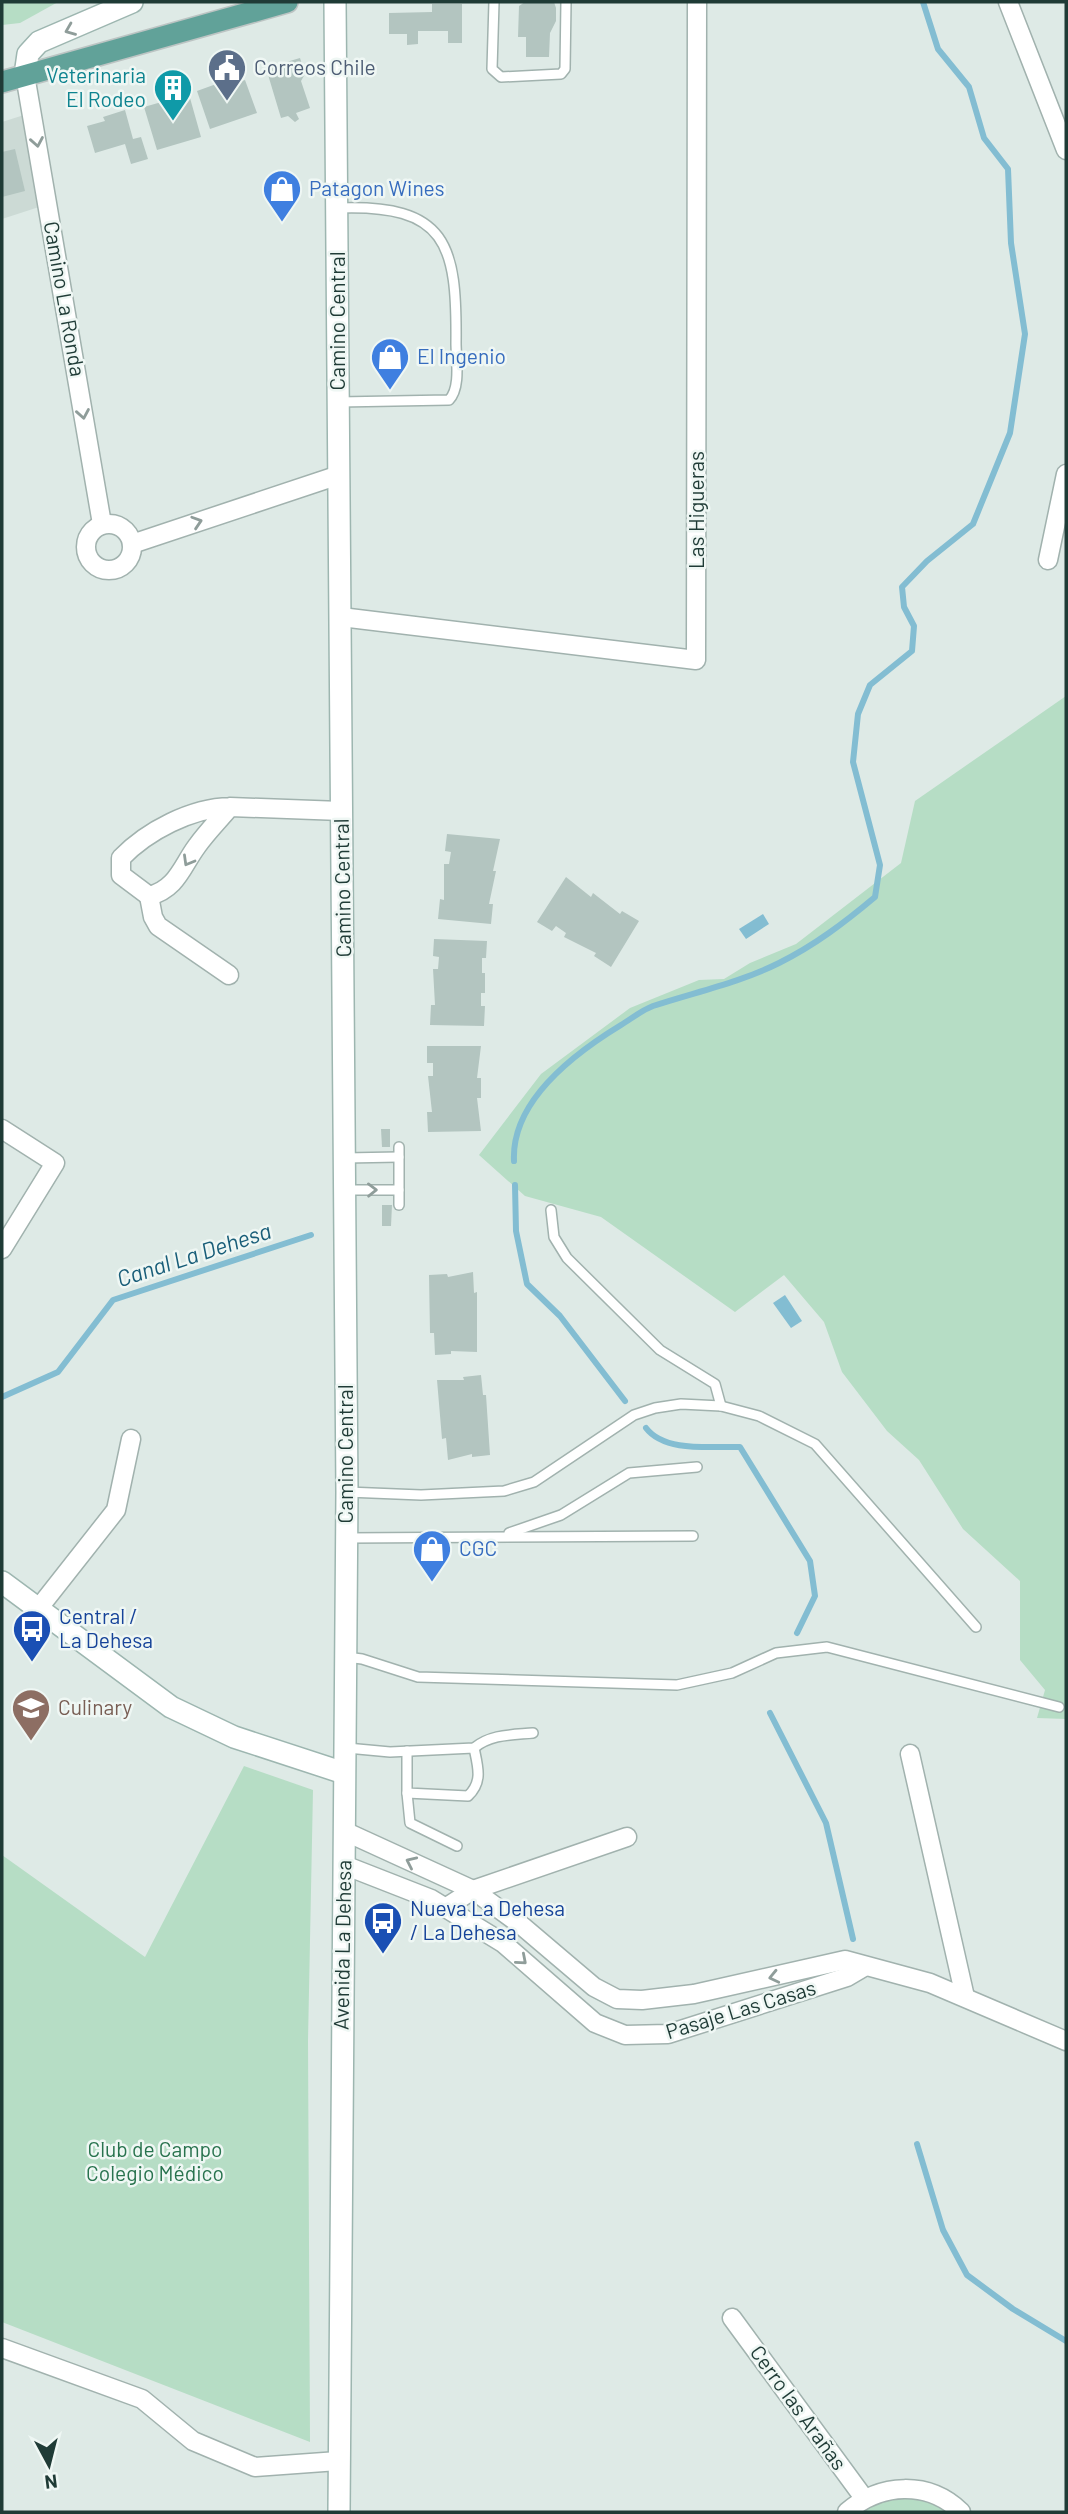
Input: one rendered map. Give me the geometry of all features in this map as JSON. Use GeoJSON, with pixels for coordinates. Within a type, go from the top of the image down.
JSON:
{"type":"FeatureCollection","features":[{"type":"Feature","properties":{"kind":"main road"},"geometry":{"type":"LineString","coordinates":[[25,75],[28,54],[39,42],[132,2]]}},
{"type":"Feature","properties":{"kind":"main road"},"geometry":{"type":"LineString","coordinates":[[2,82],[286,2]]}},
{"type":"Feature","properties":{"kind":"main road","name":"Camino Central"},"geometry":{"type":"LineString","coordinates":[[335,2],[347,1492],[344,1773]]}},
{"type":"Feature","properties":{"kind":"main road"},"geometry":{"type":"LineString","coordinates":[[2,1582],[142,1689],[191,1718],[256,1745],[344,1773]]}},
{"type":"Feature","properties":{"kind":"main road","name":"Avenida La Dehesa"},"geometry":{"type":"LineString","coordinates":[[339,2512],[344,1773]]}},
{"type":"Feature","properties":{"kind":"street","name":"Las Higueras"},"geometry":{"type":"LineString","coordinates":[[341,618],[696,660],[698,2]]}},
{"type":"Feature","properties":{"kind":"street"},"geometry":{"type":"LineString","coordinates":[[1008,2],[1066,150]]}},
{"type":"Feature","properties":{"kind":"street","name":"Camino La Ronda"},"geometry":{"type":"LineString","coordinates":[[25,75],[102,524]]}},
{"type":"Feature","properties":{"kind":"street"},"geometry":{"type":"LineString","coordinates":[[1048,560],[1066,474]]}},
{"type":"Feature","properties":{"kind":"street"},"geometry":{"type":"LineString","coordinates":[[132,544],[339,475]]}},
{"type":"Feature","properties":{"kind":"street"},"geometry":{"type":"LineString","coordinates":[[102,524],[115,524],[127,531],[132,544],[132,553],[119,568],[100,569],[86,556],[87,536],[102,524]]}},
{"type":"Feature","properties":{"kind":"street"},"geometry":{"type":"LineString","coordinates":[[149,896],[162,893],[176,880],[196,847],[230,807]]}},
{"type":"Feature","properties":{"kind":"street"},"geometry":{"type":"LineString","coordinates":[[229,975],[158,926],[153,917],[149,896],[121,875],[121,858],[134,845],[162,827],[212,808],[341,811]]}},
{"type":"Feature","properties":{"kind":"street"},"geometry":{"type":"LineString","coordinates":[[2,1129],[55,1163],[2,1249]]}},
{"type":"Feature","properties":{"kind":"street"},"geometry":{"type":"LineString","coordinates":[[38,1609],[116,1510],[131,1439]]}},
{"type":"Feature","properties":{"kind":"street"},"geometry":{"type":"LineString","coordinates":[[910,1754],[965,1997]]}},
{"type":"Feature","properties":{"kind":"street","name":"Pasaje Las Casas"},"geometry":{"type":"LineString","coordinates":[[344,1831],[473,1890],[521,1925],[594,1987],[617,1999],[642,2000],[694,1994],[845,1960],[906,1975],[965,1997],[1066,2041]]}},
{"type":"Feature","properties":{"kind":"street"},"geometry":{"type":"LineString","coordinates":[[445,1908],[473,1890],[627,1837]]}},
{"type":"Feature","properties":{"kind":"street","name":"Pasaje Las Casas"},"geometry":{"type":"LineString","coordinates":[[344,1865],[445,1908],[503,1943],[595,2023],[625,2035],[641,2037],[668,2034],[847,1977],[864,1966]]}},
{"type":"Feature","properties":{"kind":"street","name":"Cerro las Arañas"},"geometry":{"type":"LineString","coordinates":[[732,2318],[864,2498]]}},
{"type":"Feature","properties":{"kind":"street"},"geometry":{"type":"LineString","coordinates":[[2,2348],[142,2399],[193,2441],[255,2467],[338,2460]]}},
{"type":"Feature","properties":{"kind":"street"},"geometry":{"type":"LineString","coordinates":[[847,2512],[864,2498],[906,2488],[948,2500],[961,2512]]}},
{"type":"Feature","properties":{"kind":"lane"},"geometry":{"type":"LineString","coordinates":[[494,2],[492,69],[501,77],[554,77],[565,69],[566,2]]}},
{"type":"Feature","properties":{"kind":"lane"},"geometry":{"type":"LineString","coordinates":[[338,208],[372,206],[401,210],[426,223],[439,237],[452,266],[456,316],[456,387],[449,400],[339,402]]}},
{"type":"Feature","properties":{"kind":"lane"},"geometry":{"type":"LineString","coordinates":[[345,1158],[399,1152],[399,1205]]}},
{"type":"Feature","properties":{"kind":"lane"},"geometry":{"type":"LineString","coordinates":[[345,1190],[399,1190]]}},
{"type":"Feature","properties":{"kind":"lane"},"geometry":{"type":"LineString","coordinates":[[551,1210],[554,1237],[567,1258],[660,1350],[715,1384],[721,1406]]}},
{"type":"Feature","properties":{"kind":"lane"},"geometry":{"type":"LineString","coordinates":[[347,1492],[421,1495],[505,1491],[534,1482],[634,1415],[681,1404],[721,1406],[759,1416],[814,1444],[976,1628]]}},
{"type":"Feature","properties":{"kind":"lane"},"geometry":{"type":"LineString","coordinates":[[501,1536],[561,1515],[629,1473],[697,1467]]}},
{"type":"Feature","properties":{"kind":"lane"},"geometry":{"type":"LineString","coordinates":[[346,1538],[693,1536]]}},
{"type":"Feature","properties":{"kind":"lane"},"geometry":{"type":"LineString","coordinates":[[345,1657],[362,1659],[418,1676],[677,1685],[732,1673],[776,1653],[827,1647],[1059,1707]]}},
{"type":"Feature","properties":{"kind":"lane"},"geometry":{"type":"LineString","coordinates":[[345,1748],[407,1751],[474,1748],[484,1740],[533,1733]]}},
{"type":"Feature","properties":{"kind":"lane"},"geometry":{"type":"LineString","coordinates":[[407,1793],[468,1796],[477,1788],[479,1774],[474,1748]]}},
{"type":"Feature","properties":{"kind":"lane"},"geometry":{"type":"LineString","coordinates":[[407,1751],[410,1823],[457,1846]]}},
{"type":"Feature","properties":{"kind":"shaded area"},"geometry":{"type":"Polygon","coordinates":[[[24,115],[39,207],[2,219],[2,122],[24,115]]]}},
{"type":"Feature","properties":{"kind":"green space"},"geometry":{"type":"Polygon","coordinates":[[[2,2],[58,2],[20,23],[2,25],[2,2]]]}},
{"type":"Feature","properties":{"kind":"green space"},"geometry":{"type":"Polygon","coordinates":[[[1066,696],[1066,1719],[1037,1718],[1045,1690],[1020,1660],[1020,1581],[963,1529],[919,1460],[887,1431],[842,1372],[824,1322],[784,1275],[735,1312],[601,1217],[525,1196],[479,1155],[541,1074],[630,1008],[699,980],[724,979],[750,963],[796,944],[901,863],[915,801],[1066,696]]]}},
{"type":"Feature","properties":{"kind":"green space","name":"Club de Campo Colegio Médico"},"geometry":{"type":"Polygon","coordinates":[[[244,1766],[313,1790],[308,2041],[310,2442],[2,2322],[2,1855],[145,1957],[244,1766]]]}},
{"type":"Feature","properties":{"kind":"green space"},"geometry":{"type":"Polygon","coordinates":[[[906,2493],[946,2505],[953,2512],[855,2512],[866,2503],[906,2493]]]}},
{"type":"Feature","properties":{"kind":"water"},"geometry":{"type":"Polygon","coordinates":[[[763,914],[769,924],[746,939],[739,929],[763,914]]]}},
{"type":"Feature","properties":{"kind":"water"},"geometry":{"type":"Polygon","coordinates":[[[785,1295],[802,1321],[791,1328],[773,1303],[785,1295]]]}},
{"type":"Feature","properties":{"kind":"building"},"geometry":{"type":"Polygon","coordinates":[[[525,2],[554,2],[556,21],[550,33],[549,57],[526,57],[526,37],[518,37],[519,6],[525,2]]]}},
{"type":"Feature","properties":{"kind":"building"},"geometry":{"type":"Polygon","coordinates":[[[432,4],[462,4],[462,43],[448,43],[448,31],[418,31],[418,44],[407,45],[407,34],[389,34],[389,13],[432,12],[432,4]]]}},
{"type":"Feature","properties":{"kind":"building"},"geometry":{"type":"Polygon","coordinates":[[[300,58],[305,74],[301,81],[310,108],[296,113],[299,119],[295,122],[288,116],[281,118],[266,68],[300,58]]]}},
{"type":"Feature","properties":{"kind":"building","name":"Correos Chile"},"geometry":{"type":"Polygon","coordinates":[[[245,80],[257,113],[210,129],[197,91],[219,83],[221,88],[245,80]]]}},
{"type":"Feature","properties":{"kind":"building","name":"Veterinaria El Rodeo"},"geometry":{"type":"Polygon","coordinates":[[[190,98],[201,137],[157,150],[144,107],[165,101],[166,106],[190,98]]]}},
{"type":"Feature","properties":{"kind":"building"},"geometry":{"type":"Polygon","coordinates":[[[125,110],[133,139],[141,137],[148,159],[131,164],[125,144],[95,153],[87,126],[105,121],[103,117],[125,110]]]}},
{"type":"Feature","properties":{"kind":"building"},"geometry":{"type":"Polygon","coordinates":[[[15,149],[25,191],[2,197],[2,152],[15,149]]]}},
{"type":"Feature","properties":{"kind":"building"},"geometry":{"type":"Polygon","coordinates":[[[447,834],[500,839],[489,904],[493,904],[491,924],[438,919],[440,899],[444,900],[444,864],[449,864],[451,852],[445,851],[447,834]]]}},
{"type":"Feature","properties":{"kind":"building"},"geometry":{"type":"Polygon","coordinates":[[[566,877],[591,897],[593,893],[620,914],[622,911],[639,921],[611,967],[594,956],[596,953],[564,937],[566,933],[556,926],[552,931],[537,922],[566,877]]]}},
{"type":"Feature","properties":{"kind":"building"},"geometry":{"type":"Polygon","coordinates":[[[434,939],[487,941],[486,958],[482,958],[482,973],[485,973],[485,993],[481,993],[481,1006],[485,1006],[484,1026],[430,1025],[431,1005],[435,1005],[433,969],[438,969],[439,957],[433,956],[434,939]]]}},
{"type":"Feature","properties":{"kind":"building"},"geometry":{"type":"Polygon","coordinates":[[[427,1046],[481,1046],[477,1078],[481,1078],[481,1098],[477,1098],[481,1131],[428,1132],[427,1112],[432,1112],[428,1076],[433,1076],[433,1063],[427,1063],[427,1046]]]}},
{"type":"Feature","properties":{"kind":"building"},"geometry":{"type":"Polygon","coordinates":[[[381,1129],[390,1129],[390,1147],[382,1147],[381,1129]]]}},
{"type":"Feature","properties":{"kind":"building"},"geometry":{"type":"Polygon","coordinates":[[[382,1205],[392,1205],[391,1226],[382,1226],[382,1205]]]}},
{"type":"Feature","properties":{"kind":"building"},"geometry":{"type":"Polygon","coordinates":[[[473,1272],[474,1293],[477,1292],[477,1352],[451,1351],[451,1354],[435,1355],[434,1333],[430,1333],[429,1275],[447,1274],[448,1277],[473,1272]]]}},
{"type":"Feature","properties":{"kind":"building"},"geometry":{"type":"Polygon","coordinates":[[[481,1375],[483,1395],[486,1395],[490,1455],[472,1457],[472,1454],[448,1460],[446,1438],[442,1439],[437,1380],[464,1380],[463,1377],[481,1375]]]}},
{"type":"Feature","properties":{"kind":"waterway"},"geometry":{"type":"LineString","coordinates":[[514,1161],[516,1139],[523,1118],[534,1099],[549,1081],[584,1049],[649,1008],[733,982],[779,963],[829,933],[875,897],[880,865],[853,762],[858,714],[870,685],[912,651],[914,626],[904,607],[902,587],[927,561],[973,524],[1010,433],[1025,334],[1011,243],[1008,169],[984,138],[969,87],[938,49],[923,2]]}},
{"type":"Feature","properties":{"kind":"waterway"},"geometry":{"type":"LineString","coordinates":[[515,1185],[516,1231],[527,1284],[560,1316],[625,1401]]}},
{"type":"Feature","properties":{"kind":"waterway","name":"Canal La Dehesa"},"geometry":{"type":"LineString","coordinates":[[2,1397],[58,1372],[113,1300],[311,1235]]}},
{"type":"Feature","properties":{"kind":"waterway"},"geometry":{"type":"LineString","coordinates":[[646,1428],[654,1436],[677,1445],[740,1447],[810,1561],[815,1596],[797,1633]]}},
{"type":"Feature","properties":{"kind":"waterway"},"geometry":{"type":"LineString","coordinates":[[770,1713],[826,1823],[853,1939]]}},
{"type":"Feature","properties":{"kind":"waterway"},"geometry":{"type":"LineString","coordinates":[[917,2144],[943,2230],[967,2275],[1013,2309],[1066,2341]]}},
{"type":"Feature","properties":{"kind":"place","name":"Correos Chile"},"geometry":{"type":"Point","coordinates":[227,102]}},
{"type":"Feature","properties":{"kind":"place","name":"Veterinaria El Rodeo"},"geometry":{"type":"Point","coordinates":[173,122]}},
{"type":"Feature","properties":{"kind":"place","name":"Patagon Wines"},"geometry":{"type":"Point","coordinates":[282,223]}},
{"type":"Feature","properties":{"kind":"place","name":"El Ingenio"},"geometry":{"type":"Point","coordinates":[390,391]}},
{"type":"Feature","properties":{"kind":"place","name":"CGC"},"geometry":{"type":"Point","coordinates":[432,1583]}},
{"type":"Feature","properties":{"kind":"place","name":"Central / La Dehesa"},"geometry":{"type":"Point","coordinates":[32,1663]}},
{"type":"Feature","properties":{"kind":"place","name":"Culinary"},"geometry":{"type":"Point","coordinates":[31,1742]}},
{"type":"Feature","properties":{"kind":"place","name":"Nueva La Dehesa / La Dehesa"},"geometry":{"type":"Point","coordinates":[383,1955]}}]}
